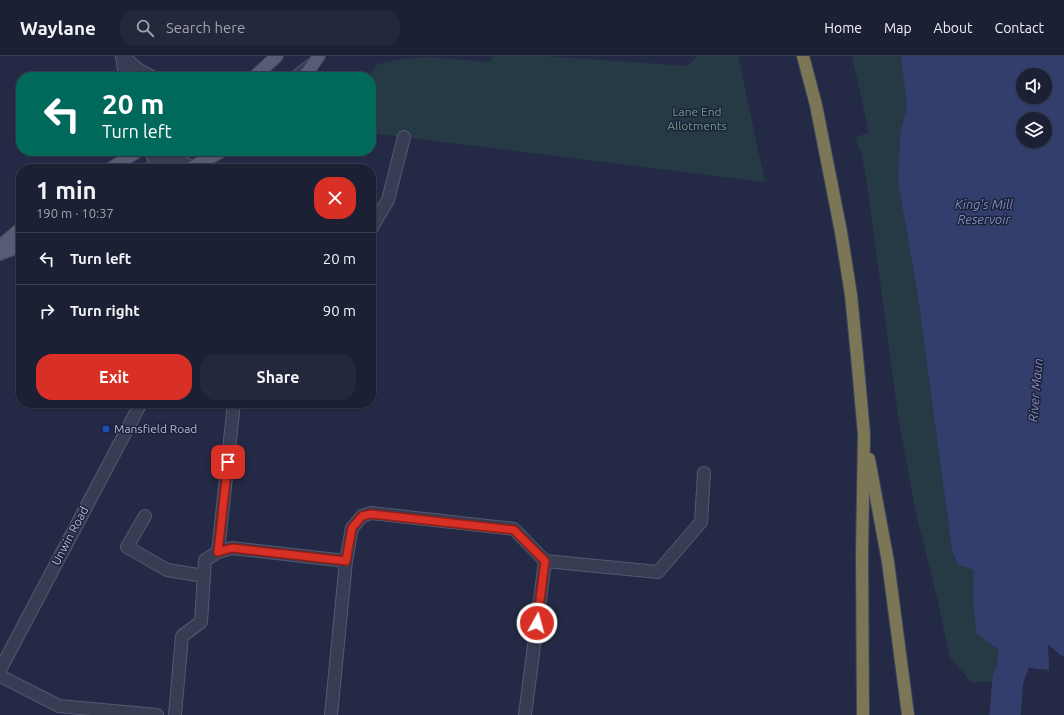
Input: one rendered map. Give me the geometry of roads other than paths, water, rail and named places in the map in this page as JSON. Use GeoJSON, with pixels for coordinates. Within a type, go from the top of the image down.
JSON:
{"type":"FeatureCollection","features":[{"type":"Feature","properties":{"kind":"highway"},"geometry":{"type":"LineString","coordinates":[[803,56],[816,106],[841,232],[851,295],[864,434],[888,562],[908,715]]}},
{"type":"Feature","properties":{"kind":"highway"},"geometry":{"type":"LineString","coordinates":[[863,715],[862,555],[864,434]]}},
{"type":"Feature","properties":{"kind":"main road"},"geometry":{"type":"LineString","coordinates":[[259,72],[277,56]]}},
{"type":"Feature","properties":{"kind":"main road"},"geometry":{"type":"LineString","coordinates":[[308,72],[316,60]]}},
{"type":"Feature","properties":{"kind":"main road"},"geometry":{"type":"LineString","coordinates":[[118,164],[130,156]]}},
{"type":"Feature","properties":{"kind":"main road"},"geometry":{"type":"LineString","coordinates":[[198,164],[213,156]]}},
{"type":"Feature","properties":{"kind":"main road"},"geometry":{"type":"LineString","coordinates":[[0,246],[16,232]]}},
{"type":"Feature","properties":{"kind":"main road"},"geometry":{"type":"LineString","coordinates":[[0,254],[16,248]]}},
{"type":"Feature","properties":{"kind":"street"},"geometry":{"type":"LineString","coordinates":[[122,56],[124,72]]}},
{"type":"Feature","properties":{"kind":"street"},"geometry":{"type":"LineString","coordinates":[[122,56],[132,72]]}},
{"type":"Feature","properties":{"kind":"street"},"geometry":{"type":"LineString","coordinates":[[122,56],[143,72]]}},
{"type":"Feature","properties":{"kind":"street"},"geometry":{"type":"LineString","coordinates":[[302,72],[316,60]]}},
{"type":"Feature","properties":{"kind":"street"},"geometry":{"type":"LineString","coordinates":[[376,220],[388,200],[404,137]]}},
{"type":"Feature","properties":{"kind":"street"},"geometry":{"type":"LineString","coordinates":[[162,164],[171,160],[181,161],[185,164]]}},
{"type":"Feature","properties":{"kind":"street","name":"Unwin Road"},"geometry":{"type":"LineString","coordinates":[[0,670],[138,408]]}},
{"type":"Feature","properties":{"kind":"street"},"geometry":{"type":"LineString","coordinates":[[218,552],[233,408]]}},
{"type":"Feature","properties":{"kind":"street"},"geometry":{"type":"LineString","coordinates":[[331,715],[346,561],[352,528],[362,516],[371,514],[514,530],[545,561],[658,572],[701,522],[704,473]]}},
{"type":"Feature","properties":{"kind":"street"},"geometry":{"type":"LineString","coordinates":[[145,516],[127,547],[167,570],[204,576]]}},
{"type":"Feature","properties":{"kind":"street"},"geometry":{"type":"LineString","coordinates":[[175,715],[182,636],[200,622],[205,560],[218,552],[232,548],[346,561]]}},
{"type":"Feature","properties":{"kind":"street"},"geometry":{"type":"LineString","coordinates":[[525,715],[545,561]]}},
{"type":"Feature","properties":{"kind":"street"},"geometry":{"type":"LineString","coordinates":[[0,676],[59,706],[157,715]]}},
{"type":"Feature","properties":{"kind":"water","name":"King's Mill Reservoir"},"geometry":{"type":"Polygon","coordinates":[[[901,56],[1064,56],[1064,656],[1060,655],[1048,644],[1049,670],[1013,666],[1003,653],[976,633],[973,594],[974,570],[958,565],[952,550],[917,290],[898,182],[900,134],[907,106],[901,56]]]}},
{"type":"Feature","properties":{"kind":"waterway","name":"River Maun"},"geometry":{"type":"LineString","coordinates":[[1005,715],[1008,679],[1013,666],[1016,624]]}},
{"type":"Feature","properties":{"kind":"place","name":"Mansfield Road"},"geometry":{"type":"Point","coordinates":[106,429]}},
{"type":"Feature","properties":{"kind":"park label","name":"Lane End Allotments"},"geometry":{"type":"Point","coordinates":[697,119]}}]}
